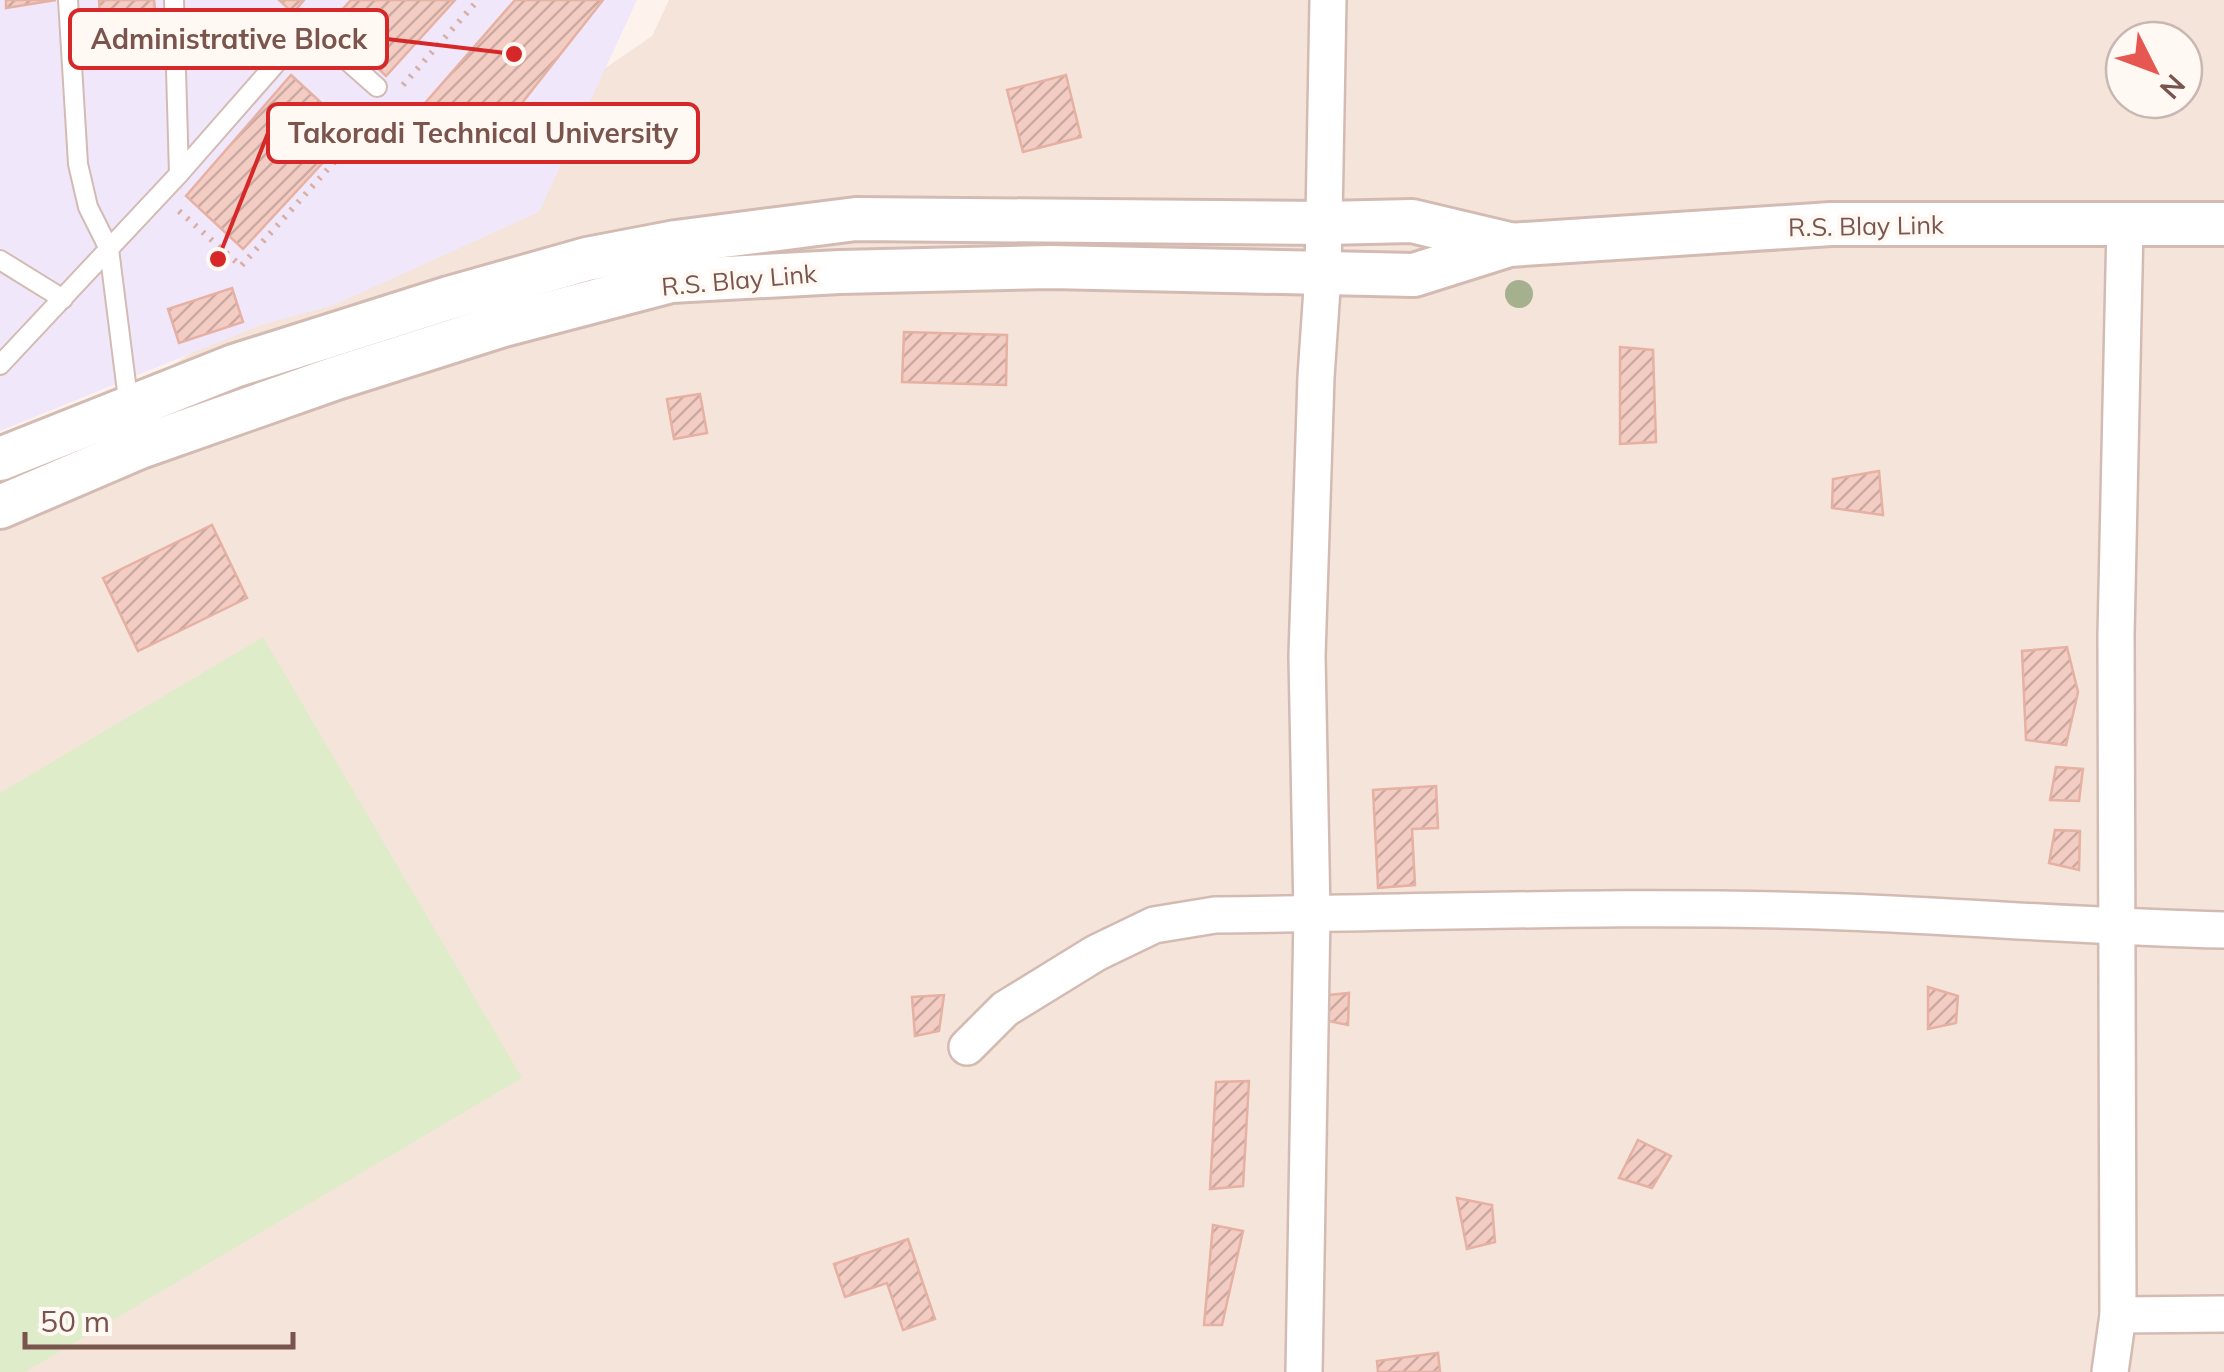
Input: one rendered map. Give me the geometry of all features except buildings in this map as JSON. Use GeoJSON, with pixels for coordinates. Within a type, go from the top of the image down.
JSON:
{"type":"FeatureCollection","features":[{"type":"Feature","properties":{"kind":"street"},"geometry":{"type":"LineString","coordinates":[[1304,1372],[1312,914],[1307,656],[1323,274],[1328,0]]}},
{"type":"Feature","properties":{"kind":"street","name":"R.S. Blay Link"},"geometry":{"type":"LineString","coordinates":[[0,506],[234,366],[586,259],[676,242],[856,219],[1412,221],[1509,244]]}},
{"type":"Feature","properties":{"kind":"street","name":"R.S. Blay Link"},"geometry":{"type":"LineString","coordinates":[[0,460],[336,378],[500,326],[671,282],[840,272],[1051,267],[1414,275],[1509,244],[1830,224],[2224,224]]}},
{"type":"Feature","properties":{"kind":"street"},"geometry":{"type":"LineString","coordinates":[[2110,1372],[2118,1315],[2116,635],[2125,225]]}},
{"type":"Feature","properties":{"kind":"street"},"geometry":{"type":"LineString","coordinates":[[967,1047],[1005,1009],[1080,962],[1154,924],[1215,916],[1648,908],[1846,912],[2118,928],[2224,930]]}},
{"type":"Feature","properties":{"kind":"street"},"geometry":{"type":"LineString","coordinates":[[2118,1315],[2224,1314]]}},
{"type":"Feature","properties":{"kind":"lane"},"geometry":{"type":"LineString","coordinates":[[68,0],[78,164],[88,206],[108,249],[134,427]]}},
{"type":"Feature","properties":{"kind":"lane"},"geometry":{"type":"LineString","coordinates":[[174,0],[179,174]]}},
{"type":"Feature","properties":{"kind":"lane"},"geometry":{"type":"LineString","coordinates":[[0,365],[179,174],[300,36],[308,32],[317,34],[381,95]]}},
{"type":"Feature","properties":{"kind":"lane"},"geometry":{"type":"LineString","coordinates":[[73,47],[175,40]]}},
{"type":"Feature","properties":{"kind":"lane"},"geometry":{"type":"LineString","coordinates":[[0,260],[63,299]]}},
{"type":"Feature","properties":{"kind":"path"},"geometry":{"type":"LineString","coordinates":[[399,88],[478,0]]}},
{"type":"Feature","properties":{"kind":"path"},"geometry":{"type":"LineString","coordinates":[[160,194],[241,266],[381,95]]}},
{"type":"Feature","properties":{"kind":"shaded area"},"geometry":{"type":"Polygon","coordinates":[[[0,0],[637,0],[539,212],[334,305],[261,325],[0,431],[0,0]]]}},
{"type":"Feature","properties":{"kind":"shaded area"},"geometry":{"type":"Polygon","coordinates":[[[669,0],[2224,0],[2224,1372],[0,1372],[0,484],[652,36],[669,0]]]}},
{"type":"Feature","properties":{"kind":"green space"},"geometry":{"type":"Polygon","coordinates":[[[263,637],[522,1078],[25,1372],[0,1372],[0,793],[263,637]]]}},
{"type":"Feature","properties":{"kind":"place","name":"Administrative Block"},"geometry":{"type":"Point","coordinates":[514,54]}},
{"type":"Feature","properties":{"kind":"place","name":"Takoradi Technical University"},"geometry":{"type":"Point","coordinates":[218,259]}}]}
